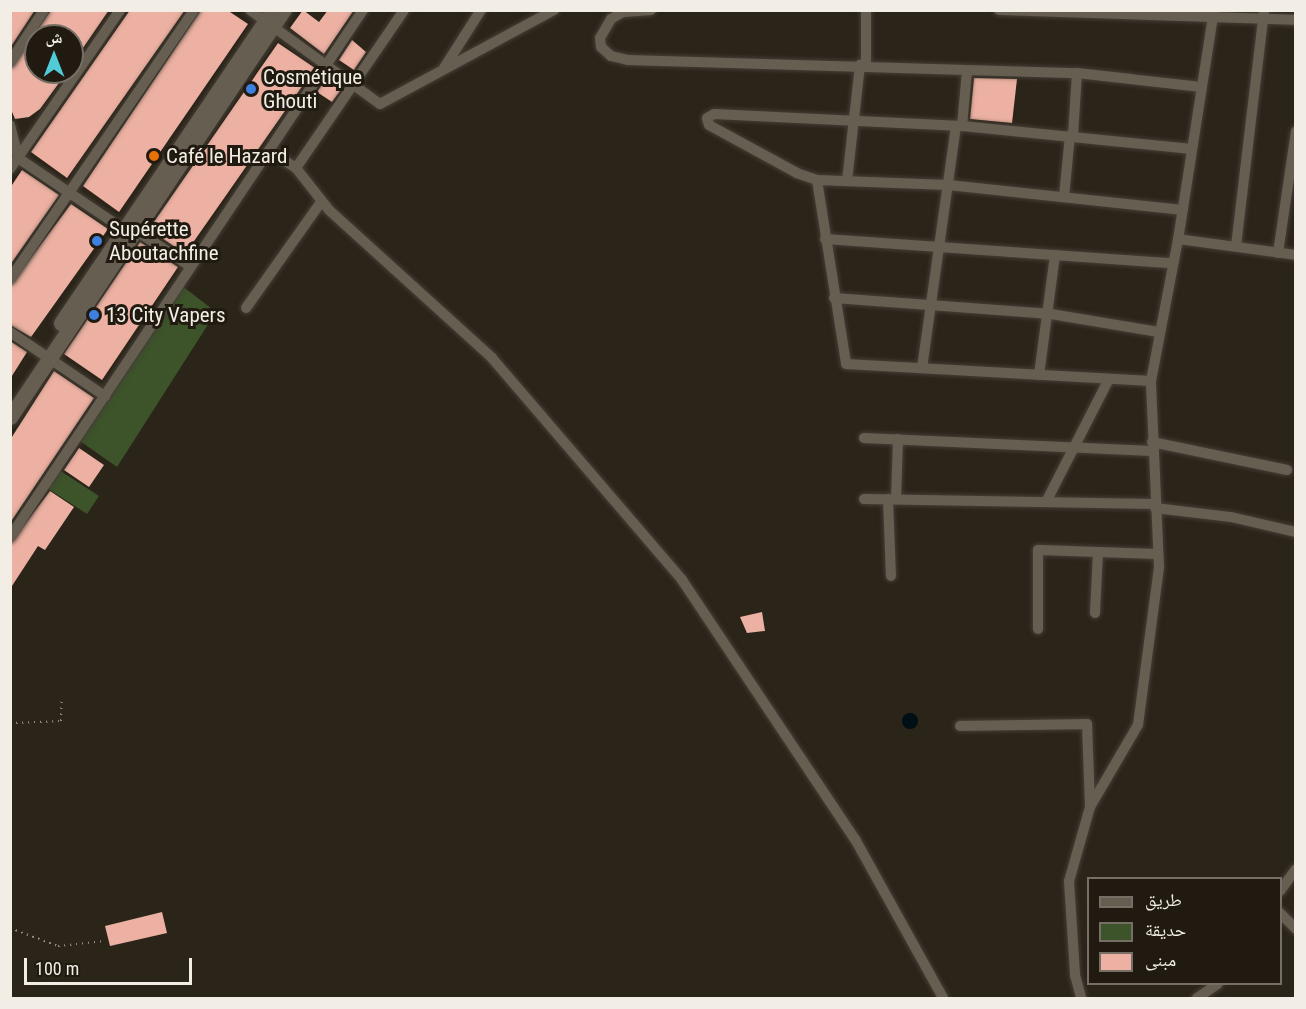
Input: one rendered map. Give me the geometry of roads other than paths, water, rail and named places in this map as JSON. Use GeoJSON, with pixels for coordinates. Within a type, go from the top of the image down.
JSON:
{"type":"FeatureCollection","features":[{"type":"Feature","properties":{"kind":"main road"},"geometry":{"type":"LineString","coordinates":[[10,399],[45,354],[131,231],[272,20],[284,10]]}},
{"type":"Feature","properties":{"kind":"main road"},"geometry":{"type":"LineString","coordinates":[[10,417],[45,354]]}},
{"type":"Feature","properties":{"kind":"street"},"geometry":{"type":"LineString","coordinates":[[10,62],[44,10]]}},
{"type":"Feature","properties":{"kind":"street"},"geometry":{"type":"LineString","coordinates":[[10,169],[14,158],[120,10]]}},
{"type":"Feature","properties":{"kind":"street"},"geometry":{"type":"LineString","coordinates":[[10,279],[194,10]]}},
{"type":"Feature","properties":{"kind":"street"},"geometry":{"type":"LineString","coordinates":[[250,10],[272,20],[326,66],[353,82],[380,104],[554,10]]}},
{"type":"Feature","properties":{"kind":"street"},"geometry":{"type":"LineString","coordinates":[[10,537],[363,10]]}},
{"type":"Feature","properties":{"kind":"street"},"geometry":{"type":"LineString","coordinates":[[296,168],[404,10]]}},
{"type":"Feature","properties":{"kind":"street"},"geometry":{"type":"LineString","coordinates":[[443,70],[482,10]]}},
{"type":"Feature","properties":{"kind":"street"},"geometry":{"type":"LineString","coordinates":[[651,10],[623,12],[611,19],[600,38],[601,46],[611,56],[628,60],[863,65],[1077,74],[1201,87]]}},
{"type":"Feature","properties":{"kind":"street"},"geometry":{"type":"LineString","coordinates":[[847,181],[863,65],[866,10]]}},
{"type":"Feature","properties":{"kind":"street"},"geometry":{"type":"LineString","coordinates":[[999,10],[1263,14],[1296,20]]}},
{"type":"Feature","properties":{"kind":"street"},"geometry":{"type":"LineString","coordinates":[[1081,999],[1075,975],[1070,881],[1090,807],[1138,724],[1158,554],[1154,506],[1151,381],[1171,263],[1183,210],[1213,13]]}},
{"type":"Feature","properties":{"kind":"street"},"geometry":{"type":"LineString","coordinates":[[1236,246],[1263,14]]}},
{"type":"Feature","properties":{"kind":"street"},"geometry":{"type":"LineString","coordinates":[[922,368],[967,71]]}},
{"type":"Feature","properties":{"kind":"street"},"geometry":{"type":"LineString","coordinates":[[1064,197],[1077,74]]}},
{"type":"Feature","properties":{"kind":"street"},"geometry":{"type":"LineString","coordinates":[[1183,210],[948,185],[818,180],[797,173],[709,125],[708,116],[854,120],[959,126],[1071,135],[1192,149]]}},
{"type":"Feature","properties":{"kind":"street"},"geometry":{"type":"LineString","coordinates":[[10,125],[14,158]]}},
{"type":"Feature","properties":{"kind":"street"},"geometry":{"type":"LineString","coordinates":[[1278,253],[1296,131]]}},
{"type":"Feature","properties":{"kind":"street"},"geometry":{"type":"LineString","coordinates":[[269,151],[296,168],[321,202],[492,358],[682,580],[855,839],[942,999]]}},
{"type":"Feature","properties":{"kind":"street"},"geometry":{"type":"LineString","coordinates":[[14,158],[190,266]]}},
{"type":"Feature","properties":{"kind":"street"},"geometry":{"type":"LineString","coordinates":[[818,180],[825,239],[846,364],[1151,381]]}},
{"type":"Feature","properties":{"kind":"street"},"geometry":{"type":"LineString","coordinates":[[246,308],[321,202]]}},
{"type":"Feature","properties":{"kind":"street"},"geometry":{"type":"LineString","coordinates":[[825,239],[1171,263]]}},
{"type":"Feature","properties":{"kind":"street"},"geometry":{"type":"LineString","coordinates":[[1178,239],[1296,255]]}},
{"type":"Feature","properties":{"kind":"street"},"geometry":{"type":"LineString","coordinates":[[1039,375],[1054,255]]}},
{"type":"Feature","properties":{"kind":"street"},"geometry":{"type":"LineString","coordinates":[[834,298],[1047,314],[1159,332]]}},
{"type":"Feature","properties":{"kind":"street"},"geometry":{"type":"LineString","coordinates":[[10,332],[105,396]]}},
{"type":"Feature","properties":{"kind":"street"},"geometry":{"type":"LineString","coordinates":[[1046,502],[1109,379]]}},
{"type":"Feature","properties":{"kind":"street"},"geometry":{"type":"LineString","coordinates":[[864,438],[1075,447],[1152,446],[1287,470]]}},
{"type":"Feature","properties":{"kind":"street"},"geometry":{"type":"LineString","coordinates":[[891,576],[892,499],[897,439]]}},
{"type":"Feature","properties":{"kind":"street"},"geometry":{"type":"LineString","coordinates":[[864,499],[1154,506],[1231,517],[1296,532]]}},
{"type":"Feature","properties":{"kind":"street"},"geometry":{"type":"LineString","coordinates":[[1038,629],[1038,550],[1158,554]]}},
{"type":"Feature","properties":{"kind":"street"},"geometry":{"type":"LineString","coordinates":[[1095,613],[1098,552]]}},
{"type":"Feature","properties":{"kind":"street"},"geometry":{"type":"LineString","coordinates":[[960,726],[1087,724],[1090,807]]}},
{"type":"Feature","properties":{"kind":"street"},"geometry":{"type":"LineString","coordinates":[[1282,890],[1296,869]]}},
{"type":"Feature","properties":{"kind":"street"},"geometry":{"type":"LineString","coordinates":[[1282,914],[1296,929]]}},
{"type":"Feature","properties":{"kind":"street"},"geometry":{"type":"LineString","coordinates":[[1197,999],[1217,985]]}},
{"type":"Feature","properties":{"kind":"place","name":"Cosmétique Ghouti"},"geometry":{"type":"Point","coordinates":[251,89]}},
{"type":"Feature","properties":{"kind":"place","name":"Café le Hazard"},"geometry":{"type":"Point","coordinates":[154,156]}},
{"type":"Feature","properties":{"kind":"place","name":"Supérette Aboutachfine"},"geometry":{"type":"Point","coordinates":[97,241]}},
{"type":"Feature","properties":{"kind":"place","name":"13 City Vapers"},"geometry":{"type":"Point","coordinates":[94,315]}}]}
